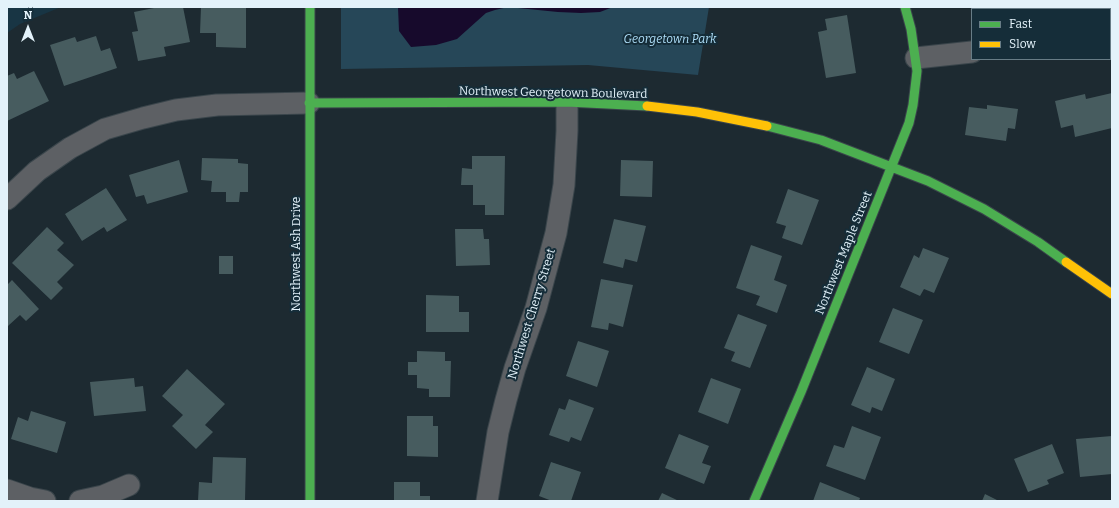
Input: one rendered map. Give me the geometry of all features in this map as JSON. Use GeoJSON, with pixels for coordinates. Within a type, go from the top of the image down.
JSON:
{"type":"FeatureCollection","features":[{"type":"Feature","properties":{"kind":"street","name":"Northwest Ash Drive"},"geometry":{"type":"LineString","coordinates":[[310,7],[310,501]]}},
{"type":"Feature","properties":{"kind":"street","name":"Northwest Maple Street"},"geometry":{"type":"LineString","coordinates":[[754,501],[801,392],[903,141],[913,105],[916,79],[916,58],[911,29],[905,7]]}},
{"type":"Feature","properties":{"kind":"street"},"geometry":{"type":"LineString","coordinates":[[916,58],[971,52]]}},
{"type":"Feature","properties":{"kind":"street","name":"Northwest Georgetown Boulevard"},"geometry":{"type":"LineString","coordinates":[[309,103],[568,102],[640,105],[697,112],[760,124],[822,140],[928,181],[984,209],[1038,242],[1112,294]]}},
{"type":"Feature","properties":{"kind":"street","name":"Northwest Cherry Street"},"geometry":{"type":"LineString","coordinates":[[487,501],[498,432],[506,400],[515,368],[536,308],[559,215],[565,172],[568,102]]}},
{"type":"Feature","properties":{"kind":"street"},"geometry":{"type":"LineString","coordinates":[[7,199],[44,167],[70,148],[105,129],[176,110],[217,105],[309,103]]}},
{"type":"Feature","properties":{"kind":"street"},"geometry":{"type":"LineString","coordinates":[[80,501],[103,496],[129,485]]}},
{"type":"Feature","properties":{"kind":"street"},"geometry":{"type":"LineString","coordinates":[[7,490],[30,498],[45,501]]}},
{"type":"Feature","properties":{"kind":"shaded area"},"geometry":{"type":"Polygon","coordinates":[[[7,7],[61,7],[20,24],[7,33],[7,7]]]}},
{"type":"Feature","properties":{"kind":"shaded area"},"geometry":{"type":"Polygon","coordinates":[[[398,7],[508,7],[486,13],[457,39],[436,45],[411,47],[399,31],[398,7]]]}},
{"type":"Feature","properties":{"kind":"shaded area"},"geometry":{"type":"Polygon","coordinates":[[[508,7],[613,7],[600,12],[581,13],[508,7]]]}},
{"type":"Feature","properties":{"kind":"green space","name":"Georgetown Park"},"geometry":{"type":"Polygon","coordinates":[[[341,7],[709,7],[698,75],[588,65],[341,69],[341,7]]]}},
{"type":"Feature","properties":{"kind":"building"},"geometry":{"type":"Polygon","coordinates":[[[159,7],[183,7],[190,42],[164,47],[166,56],[138,61],[132,32],[138,31],[134,12],[159,7]]]}},
{"type":"Feature","properties":{"kind":"building"},"geometry":{"type":"Polygon","coordinates":[[[201,7],[246,7],[246,48],[216,47],[216,33],[200,33],[201,7]]]}},
{"type":"Feature","properties":{"kind":"building"},"geometry":{"type":"Polygon","coordinates":[[[847,15],[856,73],[826,78],[818,32],[827,30],[825,19],[847,15]]]}},
{"type":"Feature","properties":{"kind":"building"},"geometry":{"type":"Polygon","coordinates":[[[96,36],[101,51],[110,48],[117,68],[64,86],[50,45],[75,37],[77,42],[96,36]]]}},
{"type":"Feature","properties":{"kind":"building"},"geometry":{"type":"Polygon","coordinates":[[[34,71],[49,101],[7,121],[7,76],[14,73],[17,79],[34,71]]]}},
{"type":"Feature","properties":{"kind":"building"},"geometry":{"type":"Polygon","coordinates":[[[1112,93],[1112,128],[1075,137],[1073,125],[1061,128],[1055,101],[1085,94],[1086,99],[1112,93]]]}},
{"type":"Feature","properties":{"kind":"building"},"geometry":{"type":"Polygon","coordinates":[[[987,105],[1018,109],[1015,129],[1008,128],[1006,141],[965,135],[969,107],[987,109],[987,105]]]}},
{"type":"Feature","properties":{"kind":"building"},"geometry":{"type":"Polygon","coordinates":[[[472,156],[505,156],[504,215],[485,215],[485,205],[473,205],[473,185],[461,185],[462,168],[472,169],[472,156]]]}},
{"type":"Feature","properties":{"kind":"building"},"geometry":{"type":"Polygon","coordinates":[[[202,158],[238,159],[238,163],[248,164],[248,192],[240,192],[239,202],[226,202],[226,192],[211,192],[212,181],[201,180],[202,158]]]}},
{"type":"Feature","properties":{"kind":"building"},"geometry":{"type":"Polygon","coordinates":[[[179,160],[188,192],[147,204],[144,195],[136,197],[129,175],[179,160]]]}},
{"type":"Feature","properties":{"kind":"building"},"geometry":{"type":"Polygon","coordinates":[[[621,160],[653,161],[652,197],[620,196],[621,160]]]}},
{"type":"Feature","properties":{"kind":"building"},"geometry":{"type":"Polygon","coordinates":[[[106,188],[127,220],[107,232],[104,227],[82,241],[65,214],[106,188]]]}},
{"type":"Feature","properties":{"kind":"building"},"geometry":{"type":"Polygon","coordinates":[[[788,189],[819,200],[802,245],[782,238],[786,226],[776,223],[788,189]]]}},
{"type":"Feature","properties":{"kind":"building"},"geometry":{"type":"Polygon","coordinates":[[[614,219],[646,226],[637,262],[625,259],[623,268],[603,263],[614,219]]]}},
{"type":"Feature","properties":{"kind":"building"},"geometry":{"type":"Polygon","coordinates":[[[47,227],[64,243],[57,250],[74,265],[57,282],[63,288],[51,300],[12,263],[47,227]]]}},
{"type":"Feature","properties":{"kind":"building"},"geometry":{"type":"Polygon","coordinates":[[[455,229],[483,229],[484,239],[489,239],[490,265],[456,266],[455,229]]]}},
{"type":"Feature","properties":{"kind":"building"},"geometry":{"type":"Polygon","coordinates":[[[751,245],[782,256],[774,280],[787,285],[777,313],[756,305],[760,296],[736,288],[751,245]]]}},
{"type":"Feature","properties":{"kind":"building"},"geometry":{"type":"Polygon","coordinates":[[[923,248],[949,258],[934,293],[924,289],[920,296],[900,287],[914,255],[919,258],[923,248]]]}},
{"type":"Feature","properties":{"kind":"building"},"geometry":{"type":"Polygon","coordinates":[[[219,256],[233,256],[233,274],[219,274],[219,256]]]}},
{"type":"Feature","properties":{"kind":"building"},"geometry":{"type":"Polygon","coordinates":[[[601,279],[633,285],[623,327],[609,323],[608,330],[591,327],[601,279]]]}},
{"type":"Feature","properties":{"kind":"building"},"geometry":{"type":"Polygon","coordinates":[[[12,280],[39,309],[26,321],[20,315],[8,326],[7,285],[12,280]]]}},
{"type":"Feature","properties":{"kind":"building"},"geometry":{"type":"Polygon","coordinates":[[[426,295],[459,296],[459,312],[469,312],[469,332],[426,332],[426,295]]]}},
{"type":"Feature","properties":{"kind":"building"},"geometry":{"type":"Polygon","coordinates":[[[893,308],[923,320],[909,354],[879,342],[893,308]]]}},
{"type":"Feature","properties":{"kind":"building"},"geometry":{"type":"Polygon","coordinates":[[[738,314],[767,325],[750,368],[731,361],[735,352],[724,348],[738,314]]]}},
{"type":"Feature","properties":{"kind":"building"},"geometry":{"type":"Polygon","coordinates":[[[578,341],[609,351],[597,387],[566,376],[578,341]]]}},
{"type":"Feature","properties":{"kind":"building"},"geometry":{"type":"Polygon","coordinates":[[[417,351],[445,352],[445,361],[451,361],[450,397],[429,397],[429,389],[417,388],[417,375],[408,375],[408,362],[417,362],[417,351]]]}},
{"type":"Feature","properties":{"kind":"building"},"geometry":{"type":"Polygon","coordinates":[[[867,367],[895,379],[882,411],[872,407],[870,413],[851,405],[867,367]]]}},
{"type":"Feature","properties":{"kind":"building"},"geometry":{"type":"Polygon","coordinates":[[[187,369],[225,404],[205,425],[213,432],[196,449],[172,426],[183,415],[162,396],[187,369]]]}},
{"type":"Feature","properties":{"kind":"building"},"geometry":{"type":"Polygon","coordinates":[[[134,378],[135,387],[143,386],[146,411],[94,416],[90,382],[134,378]]]}},
{"type":"Feature","properties":{"kind":"building"},"geometry":{"type":"Polygon","coordinates":[[[711,378],[741,389],[728,424],[698,412],[711,378]]]}},
{"type":"Feature","properties":{"kind":"building"},"geometry":{"type":"Polygon","coordinates":[[[569,399],[594,408],[581,441],[571,437],[569,442],[549,435],[559,408],[565,410],[569,399]]]}},
{"type":"Feature","properties":{"kind":"building"},"geometry":{"type":"Polygon","coordinates":[[[31,411],[66,422],[57,453],[11,439],[18,417],[28,421],[31,411]]]}},
{"type":"Feature","properties":{"kind":"building"},"geometry":{"type":"Polygon","coordinates":[[[407,416],[433,416],[433,426],[438,426],[438,457],[407,456],[407,416]]]}},
{"type":"Feature","properties":{"kind":"building"},"geometry":{"type":"Polygon","coordinates":[[[852,426],[881,437],[865,480],[826,466],[834,445],[844,448],[852,426]]]}},
{"type":"Feature","properties":{"kind":"building"},"geometry":{"type":"Polygon","coordinates":[[[679,434],[709,446],[702,463],[711,466],[704,484],[665,468],[679,434]]]}},
{"type":"Feature","properties":{"kind":"building"},"geometry":{"type":"Polygon","coordinates":[[[1112,436],[1112,474],[1080,477],[1076,439],[1112,436]]]}},
{"type":"Feature","properties":{"kind":"building"},"geometry":{"type":"Polygon","coordinates":[[[1052,444],[1064,473],[1047,480],[1049,484],[1028,492],[1014,459],[1052,444]]]}},
{"type":"Feature","properties":{"kind":"building"},"geometry":{"type":"Polygon","coordinates":[[[213,457],[246,458],[245,501],[198,501],[199,482],[212,483],[213,457]]]}},
{"type":"Feature","properties":{"kind":"building"},"geometry":{"type":"Polygon","coordinates":[[[551,462],[581,472],[571,501],[552,501],[539,496],[551,462]]]}},
{"type":"Feature","properties":{"kind":"building"},"geometry":{"type":"Polygon","coordinates":[[[394,482],[420,482],[420,496],[430,496],[430,501],[394,501],[394,482]]]}},
{"type":"Feature","properties":{"kind":"building"},"geometry":{"type":"Polygon","coordinates":[[[820,482],[860,498],[859,501],[813,501],[820,482]]]}},
{"type":"Feature","properties":{"kind":"building"},"geometry":{"type":"Polygon","coordinates":[[[662,493],[679,501],[658,501],[662,493]]]}},
{"type":"Feature","properties":{"kind":"building"},"geometry":{"type":"Polygon","coordinates":[[[985,494],[999,501],[982,501],[985,494]]]}},
{"type":"Feature","properties":{"kind":"traffic: fast"},"geometry":{"type":"LineString","coordinates":[[310,7],[310,501]]}},
{"type":"Feature","properties":{"kind":"traffic: fast"},"geometry":{"type":"LineString","coordinates":[[754,501],[801,392],[909,123],[913,105],[917,71],[911,29],[905,7]]}},
{"type":"Feature","properties":{"kind":"traffic: fast"},"geometry":{"type":"LineString","coordinates":[[309,103],[567,102],[647,106]]}},
{"type":"Feature","properties":{"kind":"traffic: fast"},"geometry":{"type":"LineString","coordinates":[[767,126],[821,140],[928,181],[984,209],[1038,242],[1066,262]]}},
{"type":"Feature","properties":{"kind":"traffic: slow"},"geometry":{"type":"LineString","coordinates":[[647,106],[697,112],[767,126]]}},
{"type":"Feature","properties":{"kind":"traffic: slow"},"geometry":{"type":"LineString","coordinates":[[1066,262],[1112,294]]}}]}
